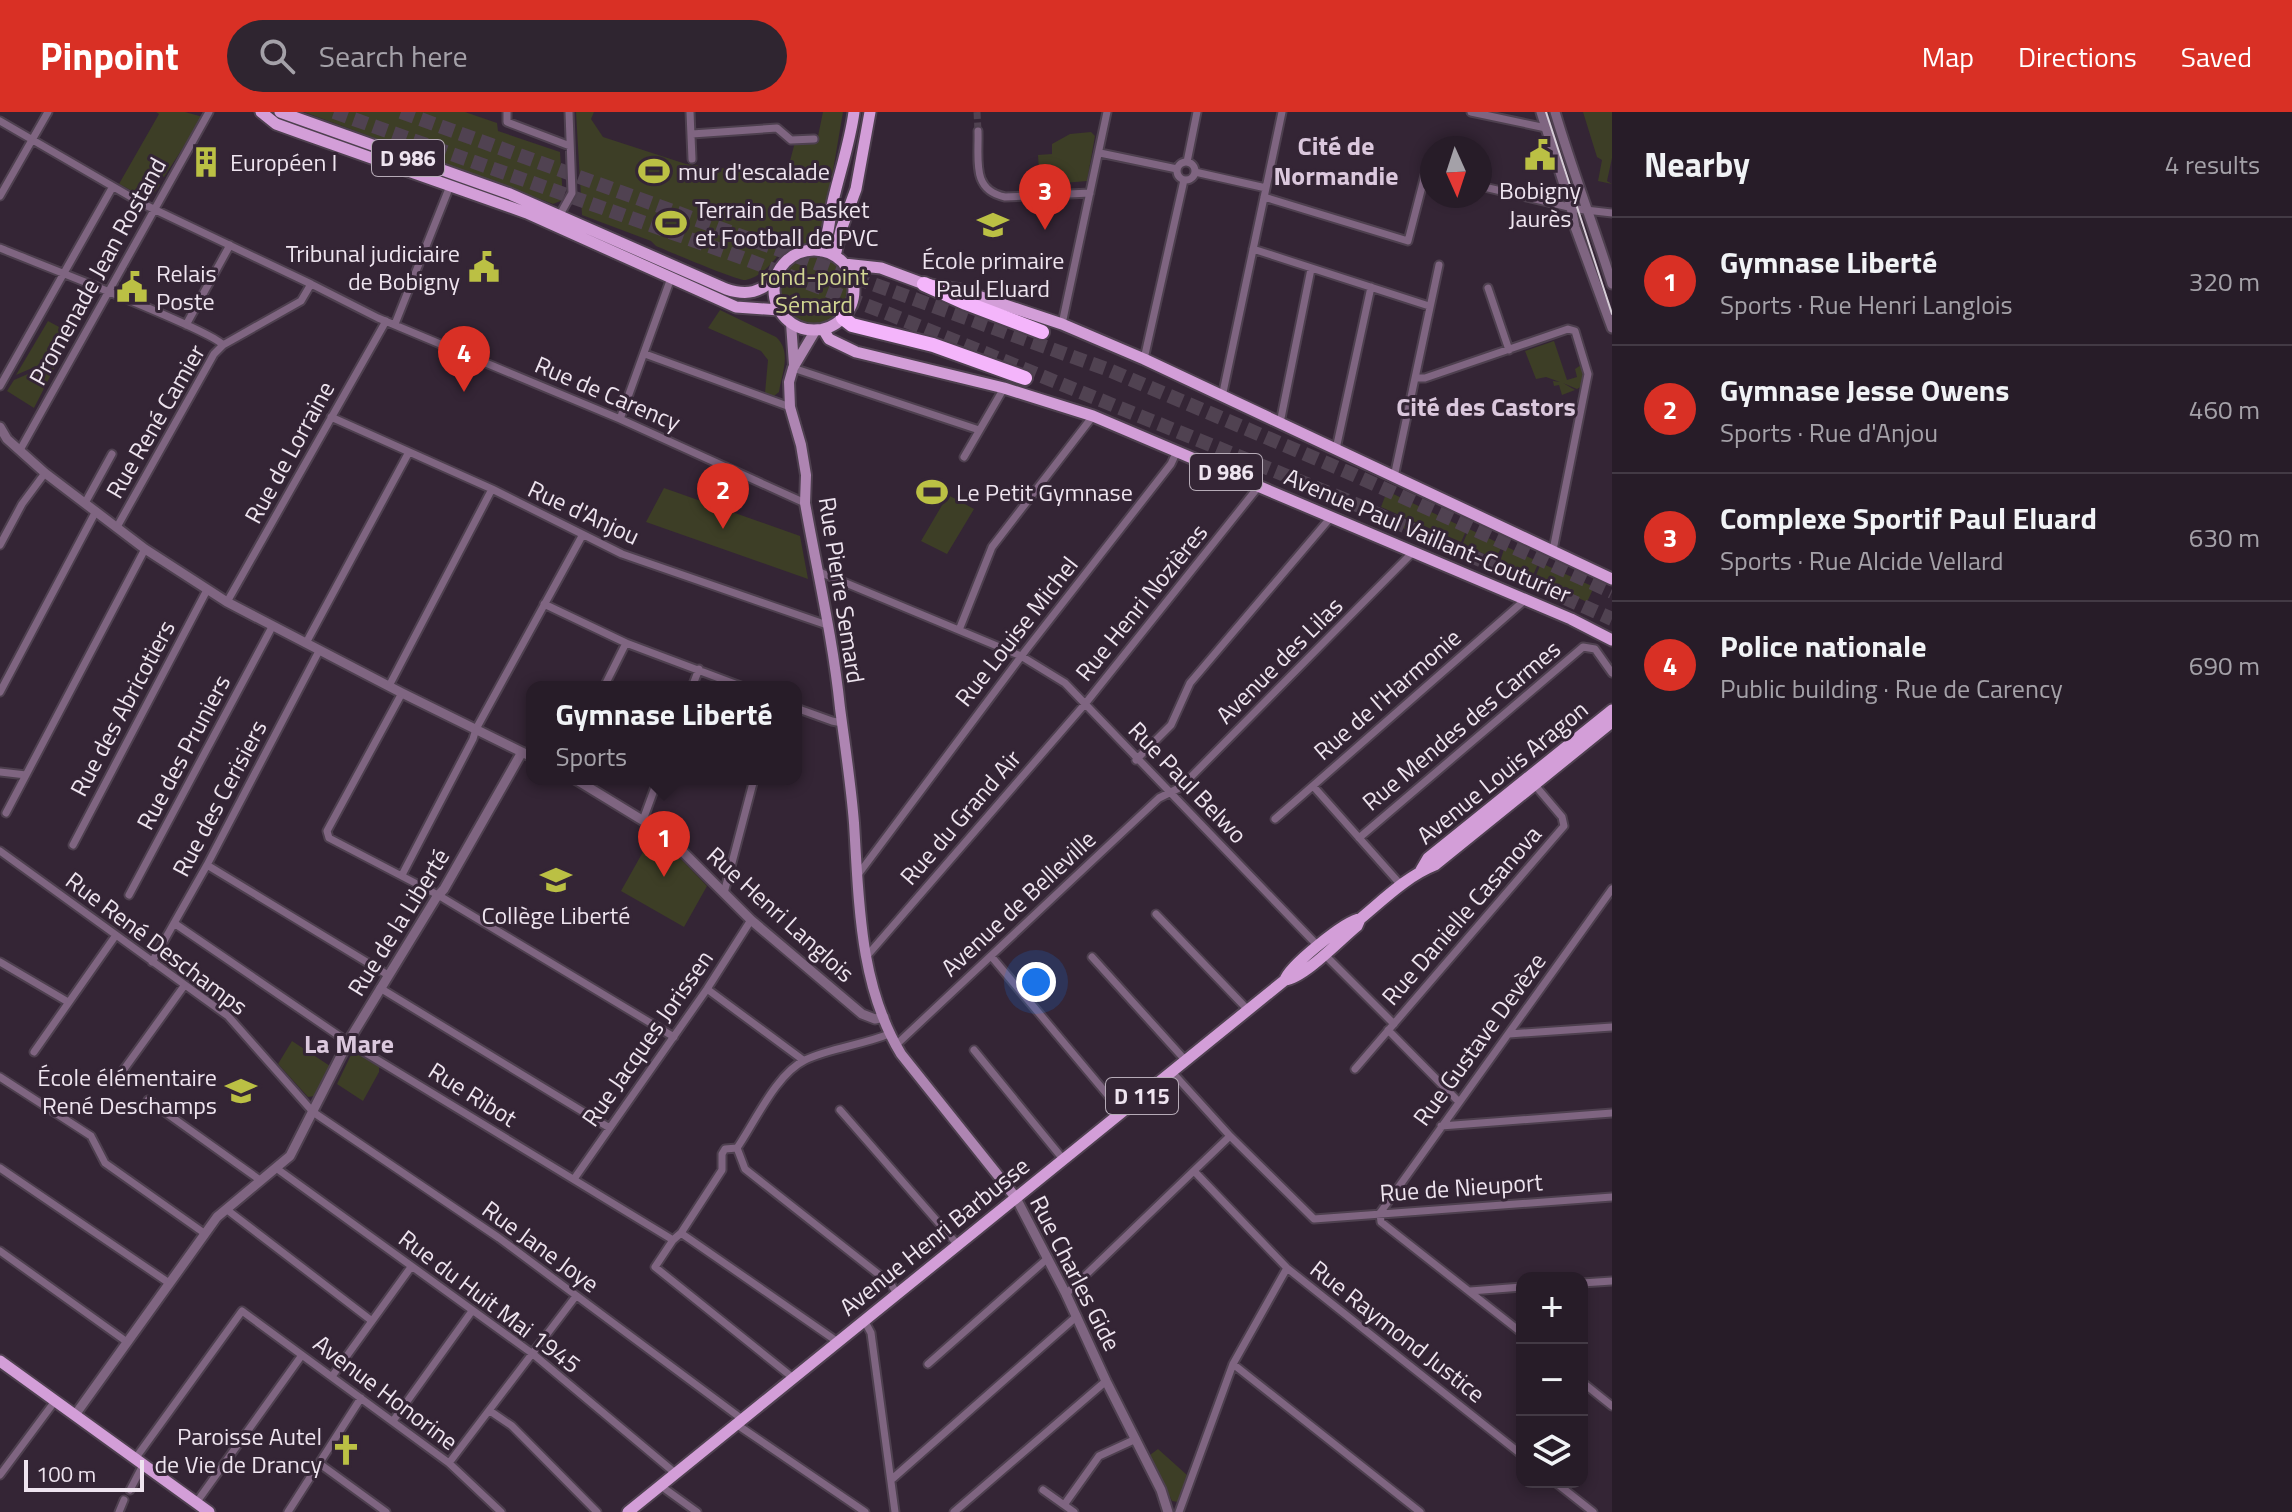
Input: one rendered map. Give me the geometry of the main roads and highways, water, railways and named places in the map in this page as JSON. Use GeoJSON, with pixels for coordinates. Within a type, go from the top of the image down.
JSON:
{"type":"FeatureCollection","features":[{"type":"Feature","properties":{"kind":"highway"},"geometry":{"type":"LineString","coordinates":[[924,284],[1042,332]]}},
{"type":"Feature","properties":{"kind":"highway"},"geometry":{"type":"LineString","coordinates":[[843,318],[852,325],[933,345],[1025,378]]}},
{"type":"Feature","properties":{"kind":"main road","name":"D 986"},"geometry":{"type":"LineString","coordinates":[[261,112],[276,124],[527,213],[736,307],[779,310]]}},
{"type":"Feature","properties":{"kind":"main road","name":"D 986"},"geometry":{"type":"LineString","coordinates":[[280,112],[510,194],[738,293],[757,292],[776,276]]}},
{"type":"Feature","properties":{"kind":"main road"},"geometry":{"type":"LineString","coordinates":[[821,251],[829,233],[854,112]]}},
{"type":"Feature","properties":{"kind":"main road"},"geometry":{"type":"LineString","coordinates":[[840,260],[841,230],[859,177],[870,112]]}},
{"type":"Feature","properties":{"kind":"main road"},"geometry":{"type":"LineString","coordinates":[[821,251],[840,260],[851,274],[854,297],[843,318],[819,330],[791,323],[779,310],[774,294],[776,276],[789,259],[798,253],[821,251]]}},
{"type":"Feature","properties":{"kind":"main road","name":"Avenue Paul Vaillant-Couturier"},"geometry":{"type":"LineString","coordinates":[[840,260],[881,268],[924,284],[960,290],[1062,324],[1144,359],[1612,579]]}},
{"type":"Feature","properties":{"kind":"main road","name":"Rue Pierre Semard"},"geometry":{"type":"LineString","coordinates":[[791,323],[793,368]]}},
{"type":"Feature","properties":{"kind":"main road","name":"Avenue Paul Vaillant-Couturier"},"geometry":{"type":"LineString","coordinates":[[819,330],[829,339],[856,352],[1004,388],[1093,416],[1612,640]]}},
{"type":"Feature","properties":{"kind":"main road","name":"Rue Pierre Semard"},"geometry":{"type":"LineString","coordinates":[[819,330],[793,368],[789,382],[790,407],[804,467],[805,503],[842,723],[853,819]]}},
{"type":"Feature","properties":{"kind":"main road","name":"Avenue Louis Aragon"},"geometry":{"type":"LineString","coordinates":[[1421,870],[1428,858],[1612,710]]}},
{"type":"Feature","properties":{"kind":"main road","name":"Avenue Louis Aragon"},"geometry":{"type":"LineString","coordinates":[[1268,994],[1285,980],[1293,979],[1321,950],[1357,926],[1360,919],[1401,885],[1421,870],[1435,865],[1612,722]]}},
{"type":"Feature","properties":{"kind":"main road","name":"Rue Charles Gide"},"geometry":{"type":"LineString","coordinates":[[853,819],[860,922],[879,1018],[896,1045],[1016,1198]]}},
{"type":"Feature","properties":{"kind":"main road","name":"Avenue Henri Barbusse"},"geometry":{"type":"LineString","coordinates":[[628,1512],[1268,994]]}},
{"type":"Feature","properties":{"kind":"main road"},"geometry":{"type":"LineString","coordinates":[[0,1361],[209,1512]]}},
{"type":"Feature","properties":{"kind":"tunnel"},"geometry":{"type":"LineString","coordinates":[[334,112],[740,257],[884,312],[1346,500],[1612,619]]}},
{"type":"Feature","properties":{"kind":"tunnel"},"geometry":{"type":"LineString","coordinates":[[401,112],[1109,370],[1352,474],[1612,592]]}},
{"type":"Feature","properties":{"kind":"tunnel"},"geometry":{"type":"LineString","coordinates":[[977,112],[978,131]]}},
{"type":"Feature","properties":{"kind":"tram line"},"geometry":{"type":"LineString","coordinates":[[1546,112],[1612,314]]}},
{"type":"Feature","properties":{"kind":"place","name":"Bobigny Jaurès"},"geometry":{"type":"Point","coordinates":[1540,155]}},
{"type":"Feature","properties":{"kind":"place","name":"Européen I"},"geometry":{"type":"Point","coordinates":[206,162]}},
{"type":"Feature","properties":{"kind":"place","name":"mur d'escalade"},"geometry":{"type":"Point","coordinates":[654,171]}},
{"type":"Feature","properties":{"kind":"place","name":"Terrain de Basket et Football de PVC"},"geometry":{"type":"Point","coordinates":[671,223]}},
{"type":"Feature","properties":{"kind":"place","name":"École primaire Paul Eluard"},"geometry":{"type":"Point","coordinates":[993,225]}},
{"type":"Feature","properties":{"kind":"place","name":"Complexe Sportif Paul Eluard"},"geometry":{"type":"Point","coordinates":[1045,230]}},
{"type":"Feature","properties":{"kind":"place","name":"Tribunal judiciaire de Bobigny"},"geometry":{"type":"Point","coordinates":[484,267]}},
{"type":"Feature","properties":{"kind":"place","name":"Relais Poste"},"geometry":{"type":"Point","coordinates":[132,287]}},
{"type":"Feature","properties":{"kind":"place","name":"Police nationale"},"geometry":{"type":"Point","coordinates":[464,392]}},
{"type":"Feature","properties":{"kind":"place","name":"Le Petit Gymnase"},"geometry":{"type":"Point","coordinates":[932,492]}},
{"type":"Feature","properties":{"kind":"place","name":"Gymnase Jesse Owens"},"geometry":{"type":"Point","coordinates":[723,529]}},
{"type":"Feature","properties":{"kind":"place","name":"Gymnase Liberté"},"geometry":{"type":"Point","coordinates":[664,877]}},
{"type":"Feature","properties":{"kind":"place","name":"Collège Liberté"},"geometry":{"type":"Point","coordinates":[556,880]}},
{"type":"Feature","properties":{"kind":"place","name":"École élémentaire René Deschamps"},"geometry":{"type":"Point","coordinates":[241,1091]}},
{"type":"Feature","properties":{"kind":"place","name":"Paroisse Autel de Vie de Drancy"},"geometry":{"type":"Point","coordinates":[346,1450]}},
{"type":"Feature","properties":{"kind":"district","name":"Cité de Normandie"},"geometry":{"type":"Point","coordinates":[1336,160]}},
{"type":"Feature","properties":{"kind":"district","name":"Cité des Castors"},"geometry":{"type":"Point","coordinates":[1486,406]}},
{"type":"Feature","properties":{"kind":"district","name":"La Mare"},"geometry":{"type":"Point","coordinates":[349,1043]}},
{"type":"Feature","properties":{"kind":"park label","name":"rond-point Sémard"},"geometry":{"type":"Point","coordinates":[814,290]}}]}
